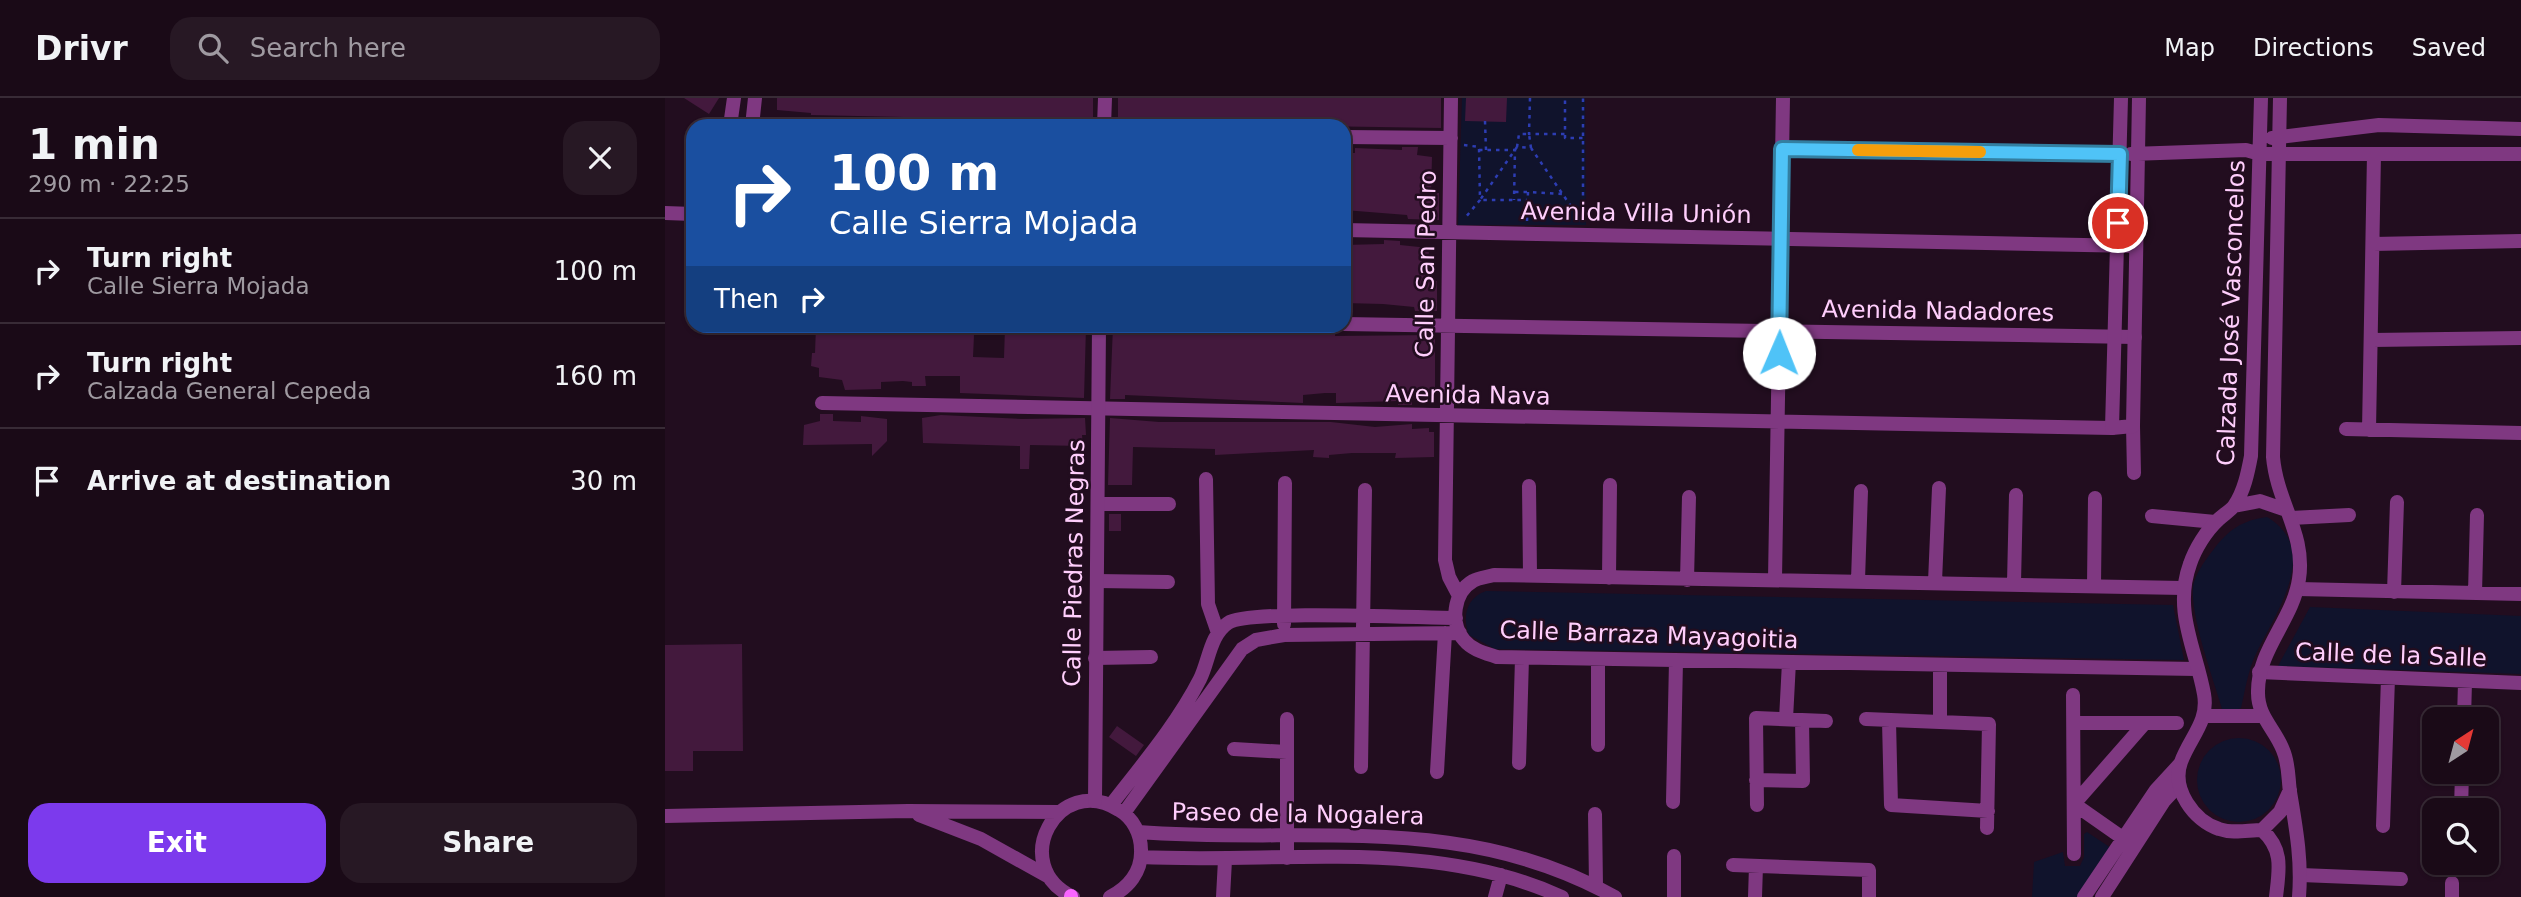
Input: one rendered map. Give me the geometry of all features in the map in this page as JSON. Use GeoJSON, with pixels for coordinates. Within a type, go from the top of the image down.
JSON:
{"type":"FeatureCollection","features":[{"type":"Feature","properties":{"kind":"street"},"geometry":{"type":"LineString","coordinates":[[731,119],[734,98]]}},
{"type":"Feature","properties":{"kind":"street"},"geometry":{"type":"LineString","coordinates":[[753,119],[755,98]]}},
{"type":"Feature","properties":{"kind":"street"},"geometry":{"type":"LineString","coordinates":[[1104,119],[1105,98]]}},
{"type":"Feature","properties":{"kind":"street","name":"Calle San Pedro"},"geometry":{"type":"LineString","coordinates":[[1451,98],[1457,135],[1455,228],[1447,327],[1445,560],[1449,577],[1459,596]]}},
{"type":"Feature","properties":{"kind":"street"},"geometry":{"type":"LineString","coordinates":[[1775,579],[1783,98]]}},
{"type":"Feature","properties":{"kind":"street"},"geometry":{"type":"LineString","coordinates":[[2112,429],[2121,98]]}},
{"type":"Feature","properties":{"kind":"street"},"geometry":{"type":"LineString","coordinates":[[2134,473],[2139,98]]}},
{"type":"Feature","properties":{"kind":"street","name":"Calzada José Vasconcelos"},"geometry":{"type":"LineString","coordinates":[[2261,98],[2261,139]]}},
{"type":"Feature","properties":{"kind":"street","name":"Calzada José Vasconcelos"},"geometry":{"type":"LineString","coordinates":[[2280,98],[2273,457],[2275,482],[2288,514],[2300,557],[2298,589],[2259,672],[2258,695],[2262,716],[2283,749],[2300,847],[2299,897]]}},
{"type":"Feature","properties":{"kind":"street"},"geometry":{"type":"LineString","coordinates":[[2253,152],[2261,139],[2379,125],[2521,129]]}},
{"type":"Feature","properties":{"kind":"street"},"geometry":{"type":"LineString","coordinates":[[1351,137],[1457,135]]}},
{"type":"Feature","properties":{"kind":"street"},"geometry":{"type":"LineString","coordinates":[[1782,149],[2120,154],[2521,154]]}},
{"type":"Feature","properties":{"kind":"street","name":"Calzada José Vasconcelos"},"geometry":{"type":"LineString","coordinates":[[2205,716],[2204,694],[2186,628],[2183,588],[2190,563],[2215,522],[2234,506],[2247,477],[2251,456],[2253,152]]}},
{"type":"Feature","properties":{"kind":"street"},"geometry":{"type":"LineString","coordinates":[[2369,430],[2374,154]]}},
{"type":"Feature","properties":{"kind":"street"},"geometry":{"type":"LineString","coordinates":[[665,213],[686,214]]}},
{"type":"Feature","properties":{"kind":"street","name":"Avenida Villa Unión"},"geometry":{"type":"LineString","coordinates":[[1351,230],[1455,228],[1781,239],[2136,246]]}},
{"type":"Feature","properties":{"kind":"street"},"geometry":{"type":"LineString","coordinates":[[2373,244],[2521,241]]}},
{"type":"Feature","properties":{"kind":"street","name":"Avenida Nadadores"},"geometry":{"type":"LineString","coordinates":[[1351,324],[2135,337]]}},
{"type":"Feature","properties":{"kind":"street","name":"Calle Piedras Negras"},"geometry":{"type":"LineString","coordinates":[[1095,801],[1099,333]]}},
{"type":"Feature","properties":{"kind":"street"},"geometry":{"type":"LineString","coordinates":[[2372,340],[2521,338]]}},
{"type":"Feature","properties":{"kind":"street","name":"Avenida Nava"},"geometry":{"type":"LineString","coordinates":[[823,403],[2112,429],[2133,426]]}},
{"type":"Feature","properties":{"kind":"street"},"geometry":{"type":"LineString","coordinates":[[2346,429],[2521,433]]}},
{"type":"Feature","properties":{"kind":"street"},"geometry":{"type":"LineString","coordinates":[[1206,479],[1208,604],[1218,633]]}},
{"type":"Feature","properties":{"kind":"street"},"geometry":{"type":"LineString","coordinates":[[1284,635],[1285,483]]}},
{"type":"Feature","properties":{"kind":"street"},"geometry":{"type":"LineString","coordinates":[[1609,578],[1610,485]]}},
{"type":"Feature","properties":{"kind":"street"},"geometry":{"type":"LineString","coordinates":[[1529,486],[1530,575]]}},
{"type":"Feature","properties":{"kind":"street"},"geometry":{"type":"LineString","coordinates":[[1935,582],[1939,488]]}},
{"type":"Feature","properties":{"kind":"street"},"geometry":{"type":"LineString","coordinates":[[1361,766],[1365,490]]}},
{"type":"Feature","properties":{"kind":"street"},"geometry":{"type":"LineString","coordinates":[[1858,580],[1861,491]]}},
{"type":"Feature","properties":{"kind":"street"},"geometry":{"type":"LineString","coordinates":[[2014,583],[2016,495]]}},
{"type":"Feature","properties":{"kind":"street"},"geometry":{"type":"LineString","coordinates":[[1687,580],[1689,497]]}},
{"type":"Feature","properties":{"kind":"street"},"geometry":{"type":"LineString","coordinates":[[2094,585],[2095,498]]}},
{"type":"Feature","properties":{"kind":"street"},"geometry":{"type":"LineString","coordinates":[[2234,506],[2260,501],[2288,514],[2350,515]]}},
{"type":"Feature","properties":{"kind":"street"},"geometry":{"type":"LineString","coordinates":[[2394,592],[2397,502]]}},
{"type":"Feature","properties":{"kind":"street"},"geometry":{"type":"LineString","coordinates":[[1098,504],[1169,503]]}},
{"type":"Feature","properties":{"kind":"street"},"geometry":{"type":"LineString","coordinates":[[2475,593],[2477,515]]}},
{"type":"Feature","properties":{"kind":"street"},"geometry":{"type":"LineString","coordinates":[[2151,516],[2215,522]]}},
{"type":"Feature","properties":{"kind":"street"},"geometry":{"type":"LineString","coordinates":[[1437,772],[1459,596],[1473,581],[1494,575],[2183,588]]}},
{"type":"Feature","properties":{"kind":"street"},"geometry":{"type":"LineString","coordinates":[[1097,582],[1168,582]]}},
{"type":"Feature","properties":{"kind":"street"},"geometry":{"type":"LineString","coordinates":[[2298,589],[2521,594]]}},
{"type":"Feature","properties":{"kind":"street"},"geometry":{"type":"LineString","coordinates":[[1111,805],[1147,760],[1200,679],[1218,633],[1230,621],[1244,617],[1284,616],[1456,618]]}},
{"type":"Feature","properties":{"kind":"street"},"geometry":{"type":"LineString","coordinates":[[1124,813],[1242,649],[1256,640],[1284,635],[1453,633]]}},
{"type":"Feature","properties":{"kind":"street","name":"Calle Barraza Mayagoitia"},"geometry":{"type":"LineString","coordinates":[[1453,633],[1476,650],[1497,657],[1522,659],[2196,669]]}},
{"type":"Feature","properties":{"kind":"street"},"geometry":{"type":"LineString","coordinates":[[1095,657],[1151,657]]}},
{"type":"Feature","properties":{"kind":"street"},"geometry":{"type":"LineString","coordinates":[[1519,763],[1522,659]]}},
{"type":"Feature","properties":{"kind":"street"},"geometry":{"type":"LineString","coordinates":[[1598,660],[1598,745]]}},
{"type":"Feature","properties":{"kind":"street"},"geometry":{"type":"LineString","coordinates":[[1673,802],[1675,661]]}},
{"type":"Feature","properties":{"kind":"street"},"geometry":{"type":"LineString","coordinates":[[1786,719],[1789,662]]}},
{"type":"Feature","properties":{"kind":"street"},"geometry":{"type":"LineString","coordinates":[[1940,665],[1940,722]]}},
{"type":"Feature","properties":{"kind":"street","name":"Calle de la Salle"},"geometry":{"type":"LineString","coordinates":[[2259,672],[2465,682],[2521,682]]}},
{"type":"Feature","properties":{"kind":"street"},"geometry":{"type":"LineString","coordinates":[[2383,826],[2388,678]]}},
{"type":"Feature","properties":{"kind":"street"},"geometry":{"type":"LineString","coordinates":[[1200,679],[1213,688]]}},
{"type":"Feature","properties":{"kind":"street"},"geometry":{"type":"LineString","coordinates":[[2464,707],[2465,682]]}},
{"type":"Feature","properties":{"kind":"street"},"geometry":{"type":"LineString","coordinates":[[2073,695],[2074,854]]}},
{"type":"Feature","properties":{"kind":"street"},"geometry":{"type":"LineString","coordinates":[[2084,897],[2156,790],[2179,765],[2205,716],[2262,716]]}},
{"type":"Feature","properties":{"kind":"street"},"geometry":{"type":"LineString","coordinates":[[1757,805],[1756,718],[1826,721]]}},
{"type":"Feature","properties":{"kind":"street"},"geometry":{"type":"LineString","coordinates":[[1287,719],[1287,858]]}},
{"type":"Feature","properties":{"kind":"street"},"geometry":{"type":"LineString","coordinates":[[1866,719],[1989,724],[1987,828]]}},
{"type":"Feature","properties":{"kind":"street"},"geometry":{"type":"LineString","coordinates":[[1756,780],[1803,781],[1802,720]]}},
{"type":"Feature","properties":{"kind":"street"},"geometry":{"type":"LineString","coordinates":[[1888,721],[1891,805],[1988,811]]}},
{"type":"Feature","properties":{"kind":"street"},"geometry":{"type":"LineString","coordinates":[[2074,723],[2177,723]]}},
{"type":"Feature","properties":{"kind":"street"},"geometry":{"type":"LineString","coordinates":[[2074,804],[2144,723]]}},
{"type":"Feature","properties":{"kind":"street"},"geometry":{"type":"LineString","coordinates":[[1234,749],[1287,752]]}},
{"type":"Feature","properties":{"kind":"street"},"geometry":{"type":"LineString","coordinates":[[2179,765],[2179,785],[2184,799],[2205,822],[2235,832],[2262,830],[2280,812],[2290,788]]}},
{"type":"Feature","properties":{"kind":"street"},"geometry":{"type":"LineString","coordinates":[[2102,897],[2164,801],[2179,785]]}},
{"type":"Feature","properties":{"kind":"street"},"geometry":{"type":"LineString","coordinates":[[1049,878],[1041,850],[1050,822],[1070,805],[1095,801],[1111,805],[1124,813],[1138,832],[1141,857],[1134,877],[1110,897]]}},
{"type":"Feature","properties":{"kind":"street"},"geometry":{"type":"LineString","coordinates":[[2074,804],[2124,839]]}},
{"type":"Feature","properties":{"kind":"street"},"geometry":{"type":"LineString","coordinates":[[665,816],[908,811],[1060,812]]}},
{"type":"Feature","properties":{"kind":"street"},"geometry":{"type":"LineString","coordinates":[[908,811],[981,839],[1049,878],[1072,897]]}},
{"type":"Feature","properties":{"kind":"street"},"geometry":{"type":"LineString","coordinates":[[1595,814],[1596,886]]}},
{"type":"Feature","properties":{"kind":"street"},"geometry":{"type":"LineString","coordinates":[[2262,830],[2278,849],[2276,897]]}},
{"type":"Feature","properties":{"kind":"street","name":"Paseo de la Nogalera"},"geometry":{"type":"LineString","coordinates":[[1138,832],[1191,836],[1357,834],[1430,838],[1505,852],[1551,866],[1615,897]]}},
{"type":"Feature","properties":{"kind":"street"},"geometry":{"type":"LineString","coordinates":[[1674,856],[1674,897]]}},
{"type":"Feature","properties":{"kind":"street","name":"Paseo de la Nogalera"},"geometry":{"type":"LineString","coordinates":[[1141,857],[1430,862],[1501,875],[1562,897]]}},
{"type":"Feature","properties":{"kind":"street"},"geometry":{"type":"LineString","coordinates":[[1223,897],[1225,860]]}},
{"type":"Feature","properties":{"kind":"street"},"geometry":{"type":"LineString","coordinates":[[1733,865],[1869,870],[1869,897]]}},
{"type":"Feature","properties":{"kind":"street"},"geometry":{"type":"LineString","coordinates":[[1755,897],[1756,866]]}},
{"type":"Feature","properties":{"kind":"street"},"geometry":{"type":"LineString","coordinates":[[1495,897],[1501,875]]}},
{"type":"Feature","properties":{"kind":"street"},"geometry":{"type":"LineString","coordinates":[[2301,875],[2400,879]]}},
{"type":"Feature","properties":{"kind":"path"},"geometry":{"type":"LineString","coordinates":[[1530,98],[1531,148],[1583,224]]}},
{"type":"Feature","properties":{"kind":"path"},"geometry":{"type":"LineString","coordinates":[[1565,98],[1565,138],[1583,138]]}},
{"type":"Feature","properties":{"kind":"path"},"geometry":{"type":"LineString","coordinates":[[1583,98],[1583,224]]}},
{"type":"Feature","properties":{"kind":"path"},"geometry":{"type":"LineString","coordinates":[[1485,121],[1486,150]]}},
{"type":"Feature","properties":{"kind":"path"},"geometry":{"type":"LineString","coordinates":[[1514,200],[1519,134],[1565,134]]}},
{"type":"Feature","properties":{"kind":"path"},"geometry":{"type":"LineString","coordinates":[[1457,135],[1463,145],[1479,147],[1480,200]]}},
{"type":"Feature","properties":{"kind":"path"},"geometry":{"type":"LineString","coordinates":[[1479,150],[1531,148]]}},
{"type":"Feature","properties":{"kind":"path"},"geometry":{"type":"LineString","coordinates":[[1455,228],[1480,200],[1516,149]]}},
{"type":"Feature","properties":{"kind":"path"},"geometry":{"type":"LineString","coordinates":[[1515,192],[1562,194]]}},
{"type":"Feature","properties":{"kind":"path"},"geometry":{"type":"LineString","coordinates":[[1527,224],[1528,192]]}},
{"type":"Feature","properties":{"kind":"path"},"geometry":{"type":"LineString","coordinates":[[1480,200],[1527,201]]}},
{"type":"Feature","properties":{"kind":"path"},"geometry":{"type":"LineString","coordinates":[[1455,228],[1461,210]]}},
{"type":"Feature","properties":{"kind":"path"},"geometry":{"type":"LineString","coordinates":[[1455,228],[1474,223]]}},
{"type":"Feature","properties":{"kind":"path"},"geometry":{"type":"LineString","coordinates":[[1569,224],[1583,224]]}},
{"type":"Feature","properties":{"kind":"shaded area"},"geometry":{"type":"Polygon","coordinates":[[[1462,98],[1585,98],[1586,225],[1458,225],[1462,98]]]}},
{"type":"Feature","properties":{"kind":"shaded area"},"geometry":{"type":"Polygon","coordinates":[[[2267,517],[2283,531],[2291,547],[2293,565],[2282,603],[2253,662],[2241,708],[2232,712],[2222,709],[2202,645],[2194,609],[2194,582],[2205,561],[2225,536],[2243,523],[2267,517]]]}},
{"type":"Feature","properties":{"kind":"shaded area"},"geometry":{"type":"Polygon","coordinates":[[[1486,591],[2173,605],[2184,660],[1495,649],[1469,635],[1466,622],[1470,603],[1486,591]]]}},
{"type":"Feature","properties":{"kind":"shaded area"},"geometry":{"type":"Polygon","coordinates":[[[2310,607],[2521,616],[2521,674],[2278,666],[2310,607]]]}},
{"type":"Feature","properties":{"kind":"shaded area"},"geometry":{"type":"Polygon","coordinates":[[[2239,738],[2255,741],[2269,750],[2278,764],[2281,780],[2278,796],[2269,810],[2255,819],[2239,822],[2223,819],[2209,810],[2200,796],[2197,780],[2200,764],[2209,750],[2223,741],[2239,738]]]}},
{"type":"Feature","properties":{"kind":"shaded area"},"geometry":{"type":"Polygon","coordinates":[[[2087,832],[2111,848],[2077,897],[2032,897],[2034,862],[2063,852],[2065,866],[2080,866],[2084,857],[2084,834],[2087,832]]]}},
{"type":"Feature","properties":{"kind":"building"},"geometry":{"type":"Polygon","coordinates":[[[684,98],[719,98],[709,114],[684,98]]]}},
{"type":"Feature","properties":{"kind":"building"},"geometry":{"type":"Polygon","coordinates":[[[777,98],[1093,98],[1093,119],[811,115],[777,110],[777,98]]]}},
{"type":"Feature","properties":{"kind":"building"},"geometry":{"type":"Polygon","coordinates":[[[1118,98],[1441,98],[1441,128],[1351,127],[1351,119],[1118,119],[1118,98]]]}},
{"type":"Feature","properties":{"kind":"building"},"geometry":{"type":"Polygon","coordinates":[[[1466,98],[1507,98],[1506,122],[1465,121],[1466,98]]]}},
{"type":"Feature","properties":{"kind":"building"},"geometry":{"type":"Polygon","coordinates":[[[1402,147],[1418,147],[1417,155],[1432,157],[1431,193],[1439,193],[1439,220],[1408,219],[1407,215],[1351,211],[1351,153],[1355,153],[1355,148],[1402,150],[1402,147]]]}},
{"type":"Feature","properties":{"kind":"building"},"geometry":{"type":"Polygon","coordinates":[[[1384,240],[1400,241],[1400,245],[1429,248],[1428,281],[1437,281],[1437,311],[1351,303],[1351,245],[1384,244],[1384,240]]]}},
{"type":"Feature","properties":{"kind":"building"},"geometry":{"type":"Polygon","coordinates":[[[816,333],[974,333],[973,357],[1004,358],[1005,333],[1086,333],[1084,398],[960,393],[960,376],[925,376],[926,386],[912,386],[912,382],[903,381],[881,382],[881,389],[845,390],[842,380],[819,377],[819,368],[811,366],[812,353],[815,353],[816,333]]]}},
{"type":"Feature","properties":{"kind":"building"},"geometry":{"type":"Polygon","coordinates":[[[1113,333],[1435,335],[1435,396],[1412,398],[1412,405],[1398,405],[1398,401],[1336,403],[1336,393],[1303,395],[1303,403],[1125,395],[1125,399],[1110,399],[1113,333]]]}},
{"type":"Feature","properties":{"kind":"building"},"geometry":{"type":"Polygon","coordinates":[[[820,414],[833,414],[833,421],[861,422],[861,416],[887,419],[887,441],[872,456],[872,444],[803,445],[804,425],[820,421],[820,414]]]}},
{"type":"Feature","properties":{"kind":"building"},"geometry":{"type":"Polygon","coordinates":[[[941,415],[1022,419],[1085,418],[1086,435],[1082,435],[1083,446],[1030,445],[1029,469],[1020,469],[1020,446],[923,443],[922,418],[941,415]]]}},
{"type":"Feature","properties":{"kind":"building"},"geometry":{"type":"Polygon","coordinates":[[[1110,418],[1159,422],[1331,422],[1375,427],[1412,424],[1412,429],[1429,428],[1429,432],[1434,432],[1434,457],[1395,458],[1396,453],[1352,453],[1329,455],[1329,458],[1313,457],[1314,450],[1215,455],[1215,449],[1133,447],[1132,485],[1108,485],[1110,418]]]}},
{"type":"Feature","properties":{"kind":"building"},"geometry":{"type":"Polygon","coordinates":[[[1109,514],[1121,514],[1121,531],[1109,531],[1109,514]]]}},
{"type":"Feature","properties":{"kind":"building"},"geometry":{"type":"Polygon","coordinates":[[[742,644],[743,751],[693,751],[693,771],[665,771],[665,645],[742,644]]]}},
{"type":"Feature","properties":{"kind":"building"},"geometry":{"type":"Polygon","coordinates":[[[1117,726],[1144,745],[1136,756],[1109,737],[1117,726]]]}},
{"type":"Feature","properties":{"kind":"slow traffic"},"geometry":{"type":"LineString","coordinates":[[1858,150],[1980,152]]}},
{"type":"Feature","properties":{"kind":"route"},"geometry":{"type":"LineString","coordinates":[[1779,353],[1782,149],[2120,154],[2118,223]]}}]}
